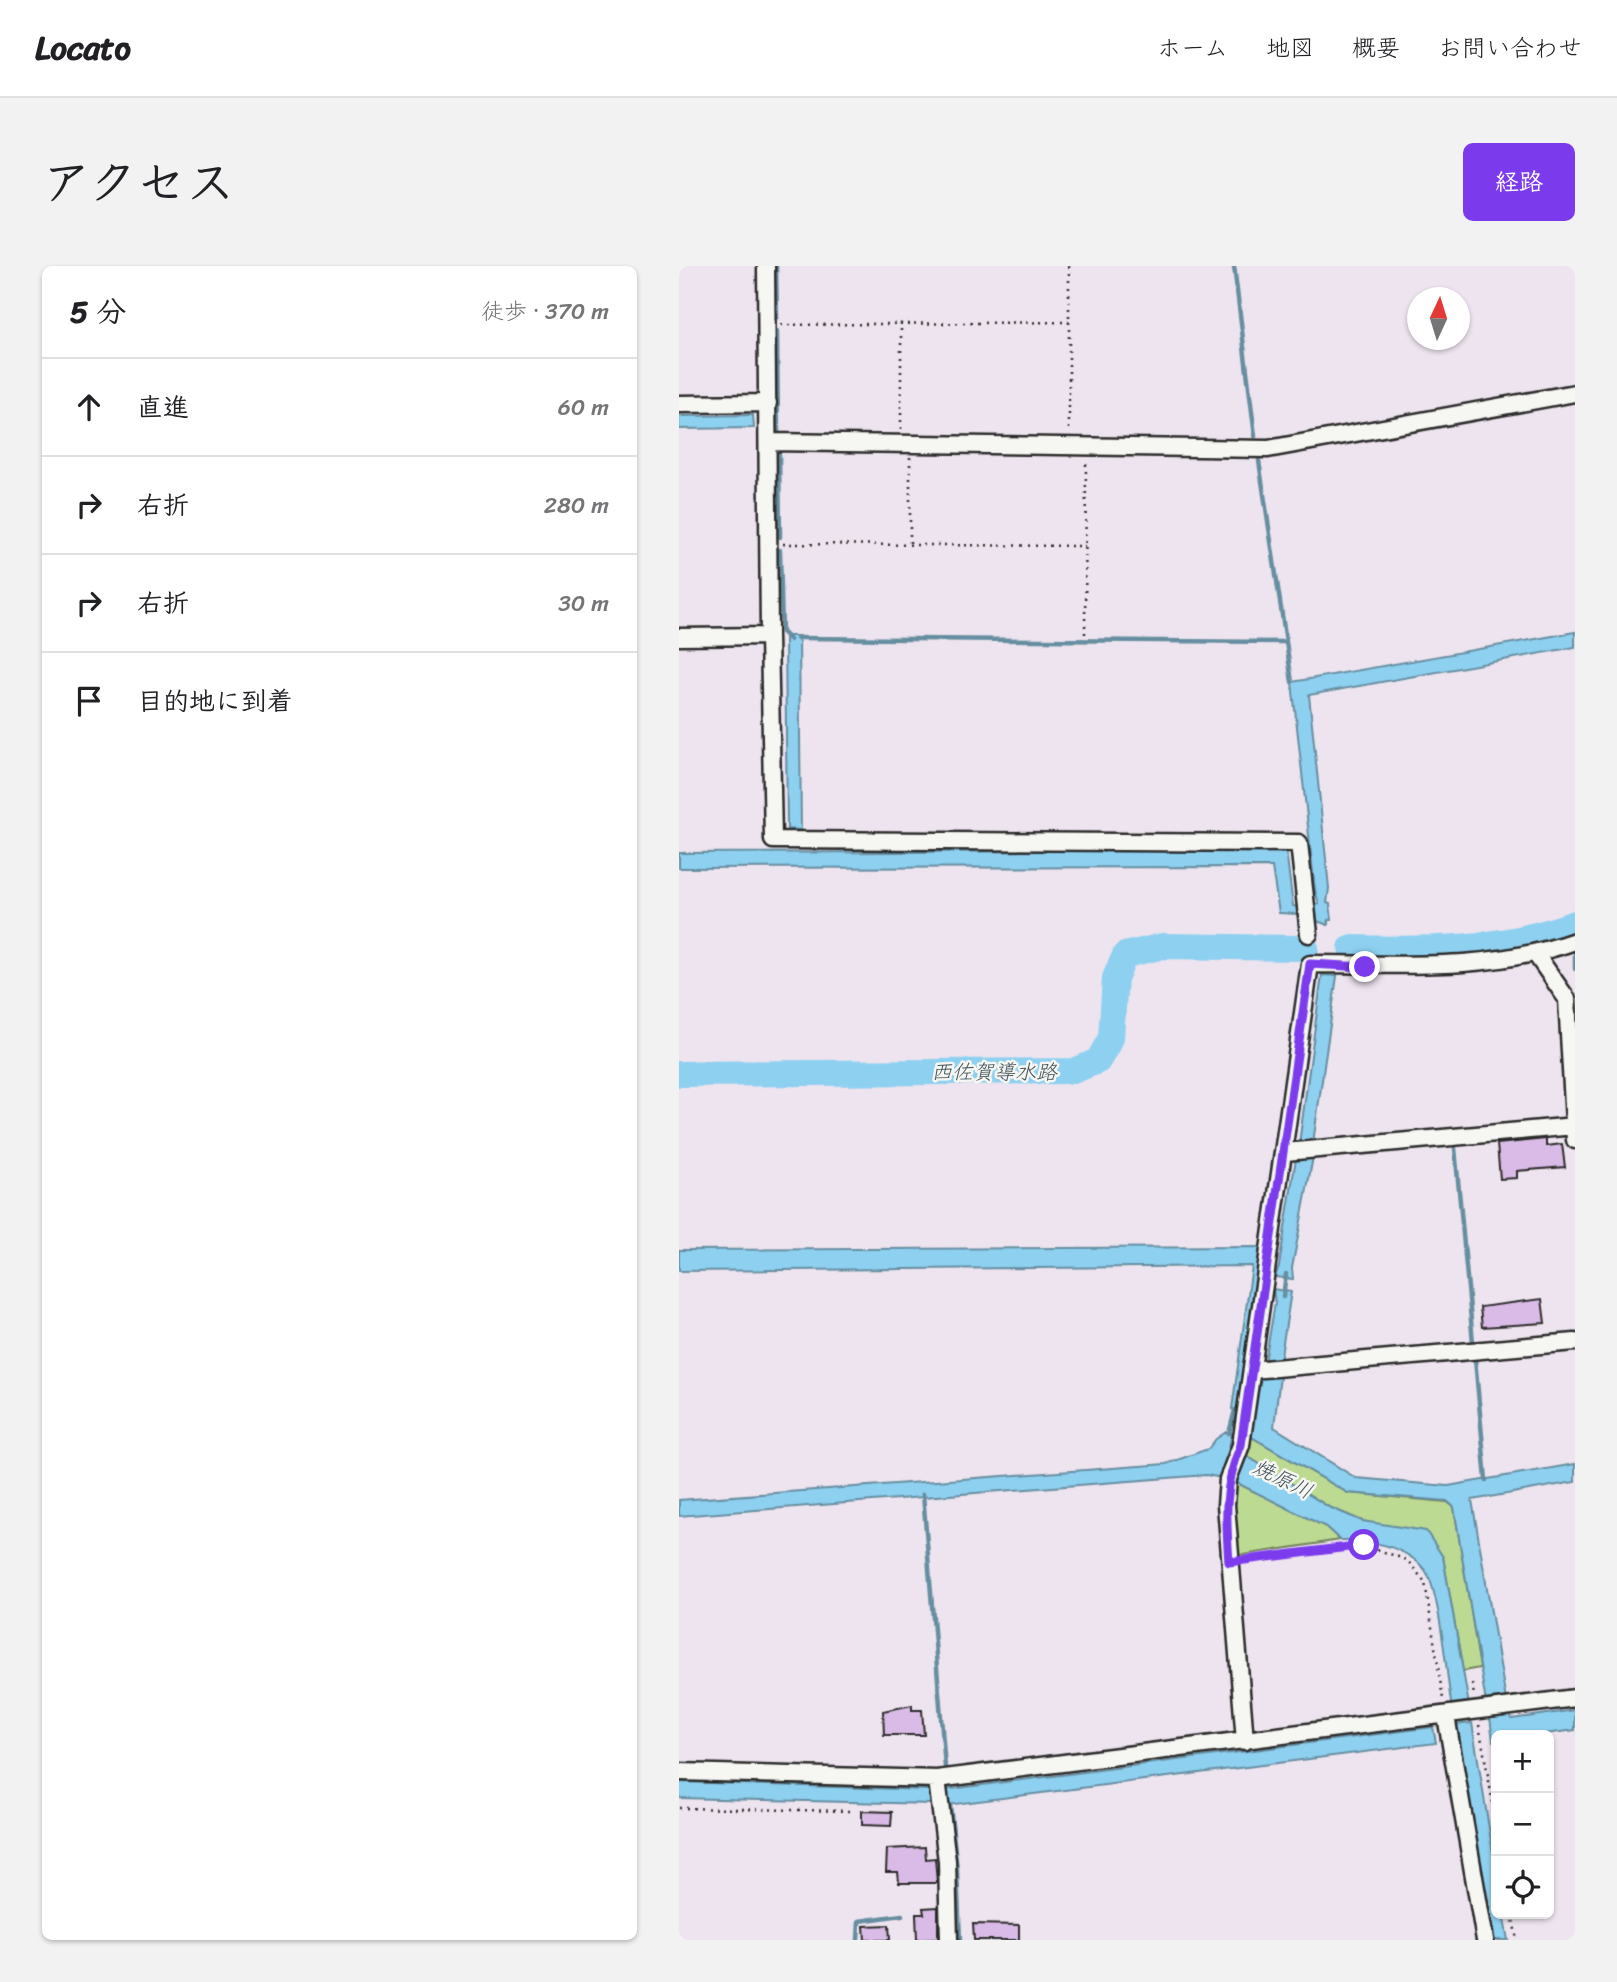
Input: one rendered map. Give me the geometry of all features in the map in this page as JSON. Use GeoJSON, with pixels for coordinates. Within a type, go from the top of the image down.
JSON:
{"type":"FeatureCollection","features":[{"type":"Feature","properties":{"kind":"street"},"geometry":{"type":"LineString","coordinates":[[766,266],[773,840],[1300,842],[1309,934]]}},
{"type":"Feature","properties":{"kind":"street"},"geometry":{"type":"LineString","coordinates":[[769,442],[1268,449],[1575,393]]}},
{"type":"Feature","properties":{"kind":"street"},"geometry":{"type":"LineString","coordinates":[[679,404],[768,403]]}},
{"type":"Feature","properties":{"kind":"street"},"geometry":{"type":"LineString","coordinates":[[679,637],[769,636]]}},
{"type":"Feature","properties":{"kind":"street"},"geometry":{"type":"LineString","coordinates":[[1245,1741],[1229,1562],[1229,1473],[1241,1445],[1265,1369],[1298,1151],[1310,964],[1417,967],[1458,965],[1535,953],[1575,941]]}},
{"type":"Feature","properties":{"kind":"street"},"geometry":{"type":"LineString","coordinates":[[1298,1151],[1575,1131],[1567,999],[1535,953]]}},
{"type":"Feature","properties":{"kind":"street"},"geometry":{"type":"LineString","coordinates":[[1265,1369],[1575,1342]]}},
{"type":"Feature","properties":{"kind":"street"},"geometry":{"type":"LineString","coordinates":[[679,1772],[937,1779],[1575,1698]]}},
{"type":"Feature","properties":{"kind":"street"},"geometry":{"type":"LineString","coordinates":[[1445,1716],[1485,1940]]}},
{"type":"Feature","properties":{"kind":"street"},"geometry":{"type":"LineString","coordinates":[[937,1779],[947,1861],[949,1940]]}},
{"type":"Feature","properties":{"kind":"path"},"geometry":{"type":"LineString","coordinates":[[1069,266],[1069,446]]}},
{"type":"Feature","properties":{"kind":"path"},"geometry":{"type":"LineString","coordinates":[[767,325],[1069,322]]}},
{"type":"Feature","properties":{"kind":"path"},"geometry":{"type":"LineString","coordinates":[[1085,634],[1086,446]]}},
{"type":"Feature","properties":{"kind":"path"},"geometry":{"type":"LineString","coordinates":[[769,544],[1085,546]]}},
{"type":"Feature","properties":{"kind":"path"},"geometry":{"type":"LineString","coordinates":[[1229,1562],[1364,1545],[1407,1560],[1425,1582],[1445,1716]]}},
{"type":"Feature","properties":{"kind":"path"},"geometry":{"type":"LineString","coordinates":[[1472,1684],[1481,1711],[1492,1793]]}},
{"type":"Feature","properties":{"kind":"path"},"geometry":{"type":"LineString","coordinates":[[679,1808],[855,1811]]}},
{"type":"Feature","properties":{"kind":"path"},"geometry":{"type":"LineString","coordinates":[[1514,1919],[1517,1940]]}},
{"type":"Feature","properties":{"kind":"green space"},"geometry":{"type":"Polygon","coordinates":[[[1250,1436],[1348,1493],[1447,1502],[1454,1507],[1480,1668],[1463,1671],[1443,1557],[1391,1527],[1362,1521],[1329,1507],[1245,1455],[1250,1436]]]}},
{"type":"Feature","properties":{"kind":"green space"},"geometry":{"type":"Polygon","coordinates":[[[1235,1482],[1326,1527],[1340,1540],[1237,1556],[1232,1504],[1235,1482]]]}},
{"type":"Feature","properties":{"kind":"water"},"geometry":{"type":"Polygon","coordinates":[[[753,415],[754,428],[679,429],[679,416],[753,415]]]}},
{"type":"Feature","properties":{"kind":"water"},"geometry":{"type":"Polygon","coordinates":[[[1575,632],[1575,647],[1309,695],[1329,888],[1327,903],[1330,904],[1332,920],[1328,920],[1328,925],[1317,921],[1316,914],[1310,914],[1310,909],[1319,904],[1315,890],[1292,682],[1575,632]]]}},
{"type":"Feature","properties":{"kind":"water"},"geometry":{"type":"Polygon","coordinates":[[[785,636],[799,636],[801,830],[787,829],[785,636]]]}},
{"type":"Feature","properties":{"kind":"water"},"geometry":{"type":"Polygon","coordinates":[[[1286,850],[1293,906],[1298,907],[1298,914],[1279,913],[1272,867],[679,868],[679,853],[1286,850]]]}},
{"type":"Feature","properties":{"kind":"water"},"geometry":{"type":"Polygon","coordinates":[[[1322,975],[1337,976],[1313,1143],[1299,1144],[1322,975]]]}},
{"type":"Feature","properties":{"kind":"water"},"geometry":{"type":"Polygon","coordinates":[[[1313,1157],[1292,1268],[1293,1279],[1275,1277],[1296,1158],[1313,1157]]]}},
{"type":"Feature","properties":{"kind":"water"},"geometry":{"type":"Polygon","coordinates":[[[1261,1247],[1237,1410],[1232,1409],[1252,1266],[679,1271],[679,1250],[1261,1247]]]}},
{"type":"Feature","properties":{"kind":"water"},"geometry":{"type":"Polygon","coordinates":[[[1273,1289],[1291,1292],[1280,1362],[1265,1362],[1275,1303],[1273,1289]]]}},
{"type":"Feature","properties":{"kind":"water"},"geometry":{"type":"Polygon","coordinates":[[[1280,1376],[1274,1427],[1356,1478],[1448,1486],[1575,1464],[1575,1482],[1472,1500],[1506,1700],[1486,1703],[1454,1507],[1447,1501],[1348,1493],[1250,1436],[1261,1378],[1280,1376]]]}},
{"type":"Feature","properties":{"kind":"water"},"geometry":{"type":"Polygon","coordinates":[[[1226,1432],[1232,1433],[1223,1478],[1206,1475],[679,1516],[679,1500],[1166,1464],[1208,1449],[1226,1432]]]}},
{"type":"Feature","properties":{"kind":"water","name":"焼原川"},"geometry":{"type":"Polygon","coordinates":[[[1245,1455],[1329,1507],[1362,1521],[1426,1531],[1443,1557],[1469,1705],[1452,1709],[1439,1615],[1425,1570],[1408,1555],[1386,1546],[1340,1540],[1326,1527],[1235,1482],[1245,1455]]]}},
{"type":"Feature","properties":{"kind":"water"},"geometry":{"type":"Polygon","coordinates":[[[1575,1710],[1575,1730],[1554,1733],[1554,1730],[1492,1730],[1490,1717],[1509,1714],[1512,1719],[1575,1710]]]}},
{"type":"Feature","properties":{"kind":"water"},"geometry":{"type":"Polygon","coordinates":[[[1472,1723],[1491,1840],[1491,1919],[1504,1919],[1508,1940],[1490,1940],[1454,1725],[1472,1723]]]}},
{"type":"Feature","properties":{"kind":"water"},"geometry":{"type":"Polygon","coordinates":[[[1433,1727],[1436,1743],[947,1805],[943,1790],[1433,1727]]]}},
{"type":"Feature","properties":{"kind":"water"},"geometry":{"type":"Polygon","coordinates":[[[679,1782],[929,1790],[932,1804],[679,1798],[679,1782]]]}},
{"type":"Feature","properties":{"kind":"building"},"geometry":{"type":"Polygon","coordinates":[[[1546,1139],[1546,1146],[1562,1144],[1565,1167],[1517,1171],[1517,1178],[1500,1179],[1497,1144],[1546,1139]]]}},
{"type":"Feature","properties":{"kind":"building"},"geometry":{"type":"Polygon","coordinates":[[[1542,1299],[1545,1323],[1482,1327],[1480,1307],[1542,1299]]]}},
{"type":"Feature","properties":{"kind":"building"},"geometry":{"type":"Polygon","coordinates":[[[912,1705],[912,1710],[922,1710],[924,1735],[884,1735],[883,1711],[912,1705]]]}},
{"type":"Feature","properties":{"kind":"building"},"geometry":{"type":"Polygon","coordinates":[[[862,1811],[892,1812],[891,1826],[862,1825],[862,1811]]]}},
{"type":"Feature","properties":{"kind":"building"},"geometry":{"type":"Polygon","coordinates":[[[925,1847],[926,1859],[935,1858],[937,1883],[899,1883],[898,1872],[886,1872],[887,1849],[925,1847]]]}},
{"type":"Feature","properties":{"kind":"building"},"geometry":{"type":"Polygon","coordinates":[[[938,1907],[938,1939],[917,1940],[916,1914],[924,1914],[923,1908],[938,1907]]]}},
{"type":"Feature","properties":{"kind":"building"},"geometry":{"type":"Polygon","coordinates":[[[973,1924],[1019,1925],[1019,1940],[974,1940],[973,1924]]]}},
{"type":"Feature","properties":{"kind":"building"},"geometry":{"type":"Polygon","coordinates":[[[889,1925],[890,1940],[865,1940],[864,1926],[889,1925]]]}},
{"type":"Feature","properties":{"kind":"waterway"},"geometry":{"type":"LineString","coordinates":[[776,266],[777,317]]}},
{"type":"Feature","properties":{"kind":"waterway"},"geometry":{"type":"LineString","coordinates":[[1234,266],[1255,436]]}},
{"type":"Feature","properties":{"kind":"waterway"},"geometry":{"type":"LineString","coordinates":[[777,331],[778,433]]}},
{"type":"Feature","properties":{"kind":"waterway"},"geometry":{"type":"LineString","coordinates":[[779,454],[780,537]]}},
{"type":"Feature","properties":{"kind":"waterway"},"geometry":{"type":"LineString","coordinates":[[1259,461],[1292,682]]}},
{"type":"Feature","properties":{"kind":"waterway"},"geometry":{"type":"LineString","coordinates":[[780,550],[782,632],[790,640]]}},
{"type":"Feature","properties":{"kind":"waterway"},"geometry":{"type":"LineString","coordinates":[[797,638],[1285,642]]}},
{"type":"Feature","properties":{"kind":"waterway","name":"西佐賀導水路"},"geometry":{"type":"LineString","coordinates":[[1351,948],[1436,948],[1492,943],[1520,939],[1575,923]]}},
{"type":"Feature","properties":{"kind":"waterway","name":"西佐賀導水路"},"geometry":{"type":"LineString","coordinates":[[679,1074],[1073,1071],[1098,1061],[1111,1038],[1115,978],[1125,955],[1163,946],[1306,948]]}},
{"type":"Feature","properties":{"kind":"waterway"},"geometry":{"type":"LineString","coordinates":[[1575,951],[1575,969]]}},
{"type":"Feature","properties":{"kind":"waterway"},"geometry":{"type":"LineString","coordinates":[[1455,1148],[1473,1342]]}},
{"type":"Feature","properties":{"kind":"waterway"},"geometry":{"type":"LineString","coordinates":[[1283,1297],[1286,1274]]}},
{"type":"Feature","properties":{"kind":"waterway"},"geometry":{"type":"LineString","coordinates":[[1475,1359],[1486,1480]]}},
{"type":"Feature","properties":{"kind":"waterway"},"geometry":{"type":"LineString","coordinates":[[1229,1433],[1235,1410]]}},
{"type":"Feature","properties":{"kind":"waterway"},"geometry":{"type":"LineString","coordinates":[[923,1494],[945,1767]]}},
{"type":"Feature","properties":{"kind":"waterway"},"geometry":{"type":"LineString","coordinates":[[950,1805],[957,1870],[960,1940]]}},
{"type":"Feature","properties":{"kind":"waterway"},"geometry":{"type":"LineString","coordinates":[[858,1940],[859,1921],[902,1915]]}},
{"type":"Feature","properties":{"kind":"route"},"geometry":{"type":"LineString","coordinates":[[1364,1545],[1229,1562],[1226,1505],[1228,1479],[1241,1445],[1310,964],[1365,967]]}}]}
